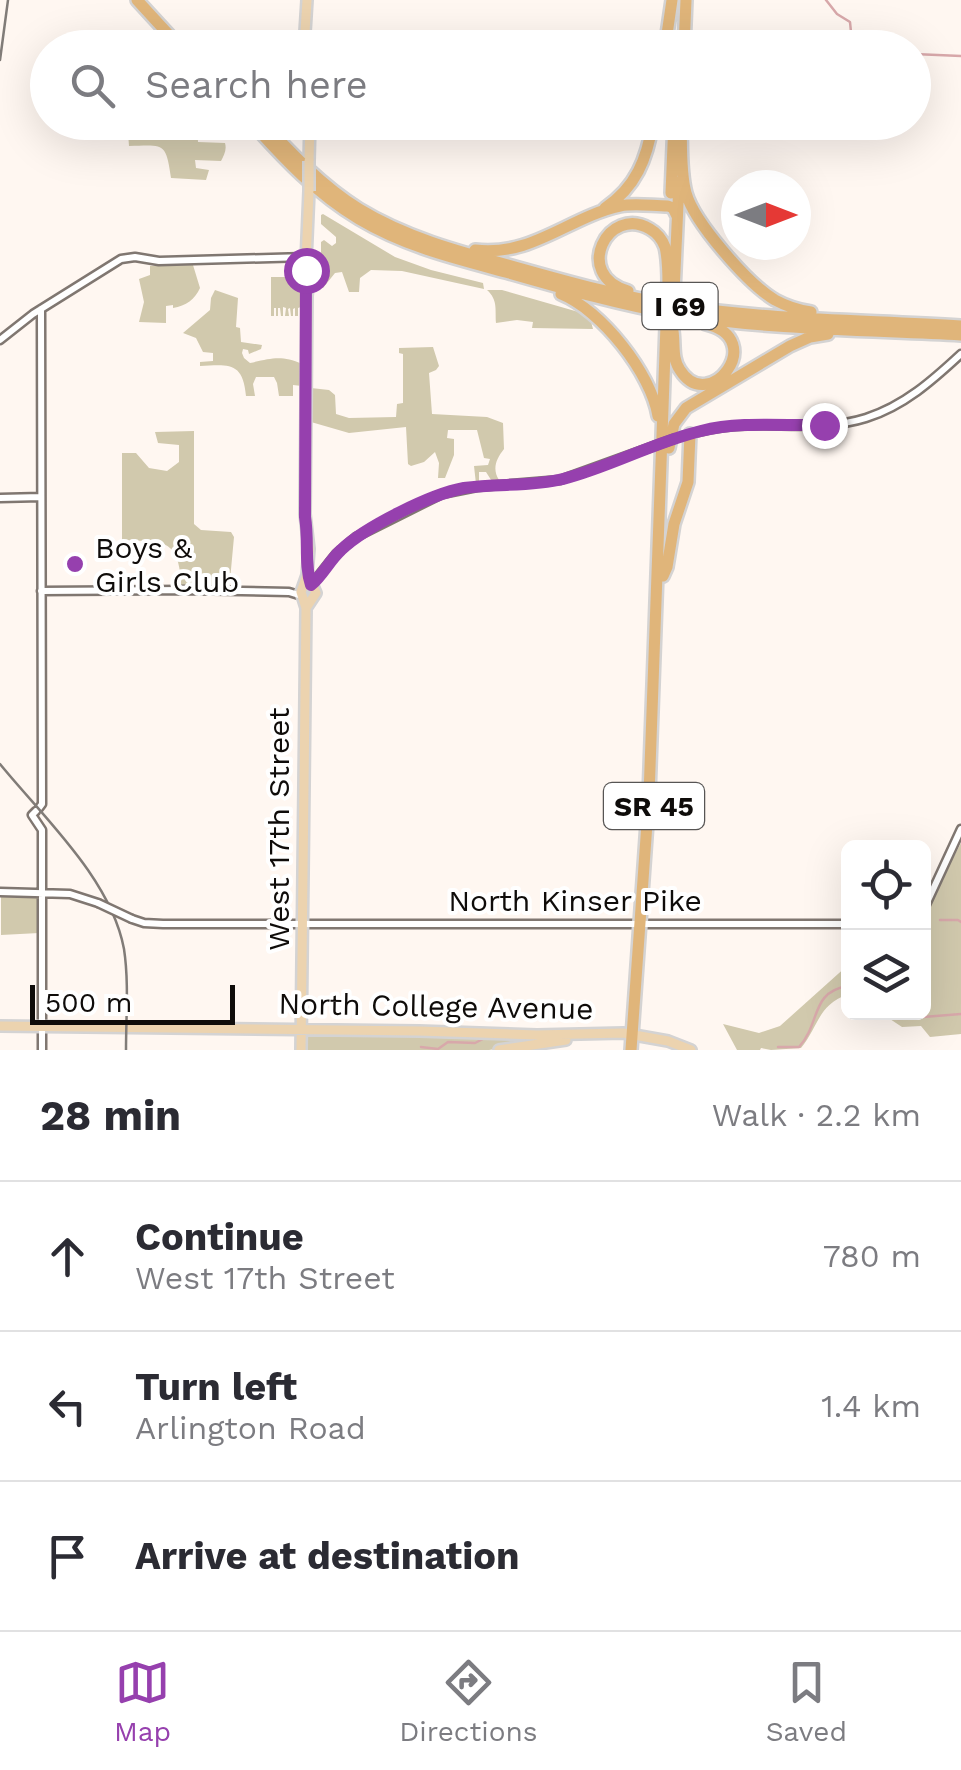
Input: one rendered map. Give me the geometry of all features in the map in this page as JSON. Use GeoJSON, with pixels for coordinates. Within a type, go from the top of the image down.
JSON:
{"type":"FeatureCollection","features":[{"type":"Feature","properties":{"kind":"highway"},"geometry":{"type":"LineString","coordinates":[[137,0],[165,30]]}},
{"type":"Feature","properties":{"kind":"highway"},"geometry":{"type":"LineString","coordinates":[[148,0],[176,30]]}},
{"type":"Feature","properties":{"kind":"highway"},"geometry":{"type":"LineString","coordinates":[[670,30],[679,0]]}},
{"type":"Feature","properties":{"kind":"highway"},"geometry":{"type":"LineString","coordinates":[[679,0],[680,30]]}},
{"type":"Feature","properties":{"kind":"highway","name":"I 69"},"geometry":{"type":"LineString","coordinates":[[268,140],[316,188],[348,212],[405,242],[462,261],[630,306],[738,322],[961,326]]}},
{"type":"Feature","properties":{"kind":"highway","name":"I 69"},"geometry":{"type":"LineString","coordinates":[[279,140],[331,189],[372,217],[455,250],[598,290],[662,303],[961,335]]}},
{"type":"Feature","properties":{"kind":"highway"},"geometry":{"type":"LineString","coordinates":[[584,220],[612,203],[632,183],[650,140]]}},
{"type":"Feature","properties":{"kind":"highway"},"geometry":{"type":"LineString","coordinates":[[630,306],[720,329],[734,349],[728,371],[719,380],[696,382],[686,377],[676,361],[671,327],[670,290],[678,140]]}},
{"type":"Feature","properties":{"kind":"highway"},"geometry":{"type":"LineString","coordinates":[[680,140],[684,184],[695,215],[763,291],[803,311],[906,327]]}},
{"type":"Feature","properties":{"kind":"highway"},"geometry":{"type":"LineString","coordinates":[[408,234],[469,250],[496,252],[524,246],[612,208],[626,205],[674,211]]}},
{"type":"Feature","properties":{"kind":"highway"},"geometry":{"type":"LineString","coordinates":[[670,290],[665,248],[652,230],[638,224],[625,225],[605,238],[600,263],[606,278],[615,286],[710,310]]}},
{"type":"Feature","properties":{"kind":"highway","name":"SR 45"},"geometry":{"type":"LineString","coordinates":[[462,261],[563,295],[600,320],[642,372],[659,419],[658,640],[634,1041]]}},
{"type":"Feature","properties":{"kind":"highway"},"geometry":{"type":"LineString","coordinates":[[660,480],[671,327]]}},
{"type":"Feature","properties":{"kind":"highway","name":"SR 45"},"geometry":{"type":"LineString","coordinates":[[658,640],[664,576],[671,327]]}},
{"type":"Feature","properties":{"kind":"highway"},"geometry":{"type":"LineString","coordinates":[[668,458],[678,415],[790,346],[830,333],[906,327]]}},
{"type":"Feature","properties":{"kind":"highway"},"geometry":{"type":"LineString","coordinates":[[664,385],[670,398],[694,399],[721,386]]}},
{"type":"Feature","properties":{"kind":"highway"},"geometry":{"type":"LineString","coordinates":[[664,576],[674,524],[688,482],[690,434]]}},
{"type":"Feature","properties":{"kind":"main road"},"geometry":{"type":"LineString","coordinates":[[305,30],[307,0]]}},
{"type":"Feature","properties":{"kind":"main road","name":"West 17th Street"},"geometry":{"type":"LineString","coordinates":[[301,1050],[303,658],[309,542],[305,510],[310,140]]}},
{"type":"Feature","properties":{"kind":"main road","name":"North College Avenue"},"geometry":{"type":"LineString","coordinates":[[0,1026],[537,1035],[589,1032],[634,1041]]}},
{"type":"Feature","properties":{"kind":"main road"},"geometry":{"type":"LineString","coordinates":[[499,1050],[582,1038],[675,1045],[692,1050]]}},
{"type":"Feature","properties":{"kind":"street"},"geometry":{"type":"LineString","coordinates":[[0,340],[114,262],[135,257],[159,261],[308,257]]}},
{"type":"Feature","properties":{"kind":"street"},"geometry":{"type":"LineString","coordinates":[[41,310],[42,804],[32,815],[42,830],[42,1050]]}},
{"type":"Feature","properties":{"kind":"street"},"geometry":{"type":"LineString","coordinates":[[41,591],[308,590],[334,556],[356,537],[442,494],[477,486],[560,480],[676,438],[726,426],[824,425],[866,418],[909,397],[961,354]]}},
{"type":"Feature","properties":{"kind":"street"},"geometry":{"type":"LineString","coordinates":[[0,498],[40,497]]}},
{"type":"Feature","properties":{"kind":"street"},"geometry":{"type":"LineString","coordinates":[[931,894],[961,829]]}},
{"type":"Feature","properties":{"kind":"street","name":"North Kinser Pike"},"geometry":{"type":"LineString","coordinates":[[0,892],[79,896],[152,924],[841,924]]}},
{"type":"Feature","properties":{"kind":"shaded area"},"geometry":{"type":"Polygon","coordinates":[[[129,140],[198,140],[225,143],[225,152],[221,161],[195,160],[196,168],[209,170],[206,180],[171,178],[161,148],[129,146],[129,140]]]}},
{"type":"Feature","properties":{"kind":"shaded area"},"geometry":{"type":"Polygon","coordinates":[[[323,214],[395,257],[483,283],[484,289],[402,271],[371,270],[360,278],[359,292],[349,292],[342,272],[335,273],[323,288],[315,285],[322,273],[318,261],[321,242],[332,246],[336,243],[336,237],[321,224],[323,214]]]}},
{"type":"Feature","properties":{"kind":"shaded area"},"geometry":{"type":"Polygon","coordinates":[[[193,265],[200,288],[193,299],[178,307],[166,306],[166,323],[139,322],[144,302],[139,279],[150,275],[150,266],[193,265]]]}},
{"type":"Feature","properties":{"kind":"shaded area"},"geometry":{"type":"Polygon","coordinates":[[[271,277],[301,281],[296,277],[304,277],[304,316],[300,316],[301,307],[298,316],[295,308],[291,316],[290,308],[289,316],[285,316],[283,307],[283,316],[278,308],[276,316],[274,308],[271,316],[271,277]]]}},
{"type":"Feature","properties":{"kind":"shaded area"},"geometry":{"type":"Polygon","coordinates":[[[215,290],[238,298],[236,327],[240,328],[241,342],[262,345],[249,354],[243,349],[244,358],[250,363],[277,358],[302,364],[302,386],[293,385],[293,396],[279,396],[274,377],[256,377],[255,396],[246,396],[238,371],[219,365],[200,366],[200,362],[213,361],[213,353],[203,352],[196,338],[183,333],[210,310],[215,290]]]}},
{"type":"Feature","properties":{"kind":"shaded area"},"geometry":{"type":"Polygon","coordinates":[[[487,290],[502,290],[582,313],[590,318],[593,329],[532,328],[533,322],[517,320],[496,323],[494,301],[487,290]]]}},
{"type":"Feature","properties":{"kind":"shaded area"},"geometry":{"type":"Polygon","coordinates":[[[433,347],[439,366],[429,373],[432,414],[487,417],[503,423],[504,449],[496,464],[496,484],[486,472],[479,472],[476,484],[474,466],[488,465],[490,459],[484,458],[477,430],[448,430],[447,438],[454,439],[454,455],[445,478],[438,478],[435,452],[424,462],[408,464],[406,427],[349,433],[311,422],[311,388],[329,390],[335,395],[336,414],[349,418],[396,417],[397,404],[403,403],[403,354],[399,348],[433,347]]]}},
{"type":"Feature","properties":{"kind":"shaded area"},"geometry":{"type":"Polygon","coordinates":[[[194,431],[194,524],[201,530],[231,532],[234,537],[229,591],[181,587],[177,559],[167,546],[159,542],[122,541],[122,453],[136,453],[149,468],[167,471],[179,462],[179,445],[158,443],[155,432],[194,431]]]}},
{"type":"Feature","properties":{"kind":"shaded area"},"geometry":{"type":"Polygon","coordinates":[[[961,843],[961,1034],[930,1037],[921,1026],[902,1027],[892,1020],[931,1020],[931,899],[961,843]]]}},
{"type":"Feature","properties":{"kind":"shaded area"},"geometry":{"type":"Polygon","coordinates":[[[1,896],[39,897],[39,933],[1,935],[1,896]]]}},
{"type":"Feature","properties":{"kind":"shaded area"},"geometry":{"type":"Polygon","coordinates":[[[841,971],[841,998],[824,1011],[801,1048],[737,1050],[723,1024],[759,1033],[780,1026],[841,971]]]}},
{"type":"Feature","properties":{"kind":"shaded area"},"geometry":{"type":"Polygon","coordinates":[[[306,1032],[579,1035],[489,1050],[305,1050],[306,1032]]]}},
{"type":"Feature","properties":{"kind":"waterway"},"geometry":{"type":"LineString","coordinates":[[826,0],[850,22],[851,30]]}},
{"type":"Feature","properties":{"kind":"waterway"},"geometry":{"type":"LineString","coordinates":[[931,55],[961,56]]}},
{"type":"Feature","properties":{"kind":"waterway"},"geometry":{"type":"LineString","coordinates":[[940,920],[961,922]]}},
{"type":"Feature","properties":{"kind":"waterway"},"geometry":{"type":"LineString","coordinates":[[778,1047],[799,1047],[822,1002],[841,988]]}},
{"type":"Feature","properties":{"kind":"waterway"},"geometry":{"type":"LineString","coordinates":[[931,1016],[961,1014]]}},
{"type":"Feature","properties":{"kind":"waterway"},"geometry":{"type":"LineString","coordinates":[[421,1047],[438,1049],[448,1042],[475,1043],[483,1039]]}},
{"type":"Feature","properties":{"kind":"railway"},"geometry":{"type":"LineString","coordinates":[[0,60],[8,0]]}},
{"type":"Feature","properties":{"kind":"railway"},"geometry":{"type":"LineString","coordinates":[[0,764],[74,850],[117,923],[126,961],[126,1050]]}},
{"type":"Feature","properties":{"kind":"place","name":"Boys & Girls Club"},"geometry":{"type":"Point","coordinates":[75,564]}},
{"type":"Feature","properties":{"kind":"route"},"geometry":{"type":"LineString","coordinates":[[306,270],[305,517],[309,542],[306,571],[311,585],[353,540],[442,494],[477,486],[560,480],[705,430],[824,425]]}}]}
